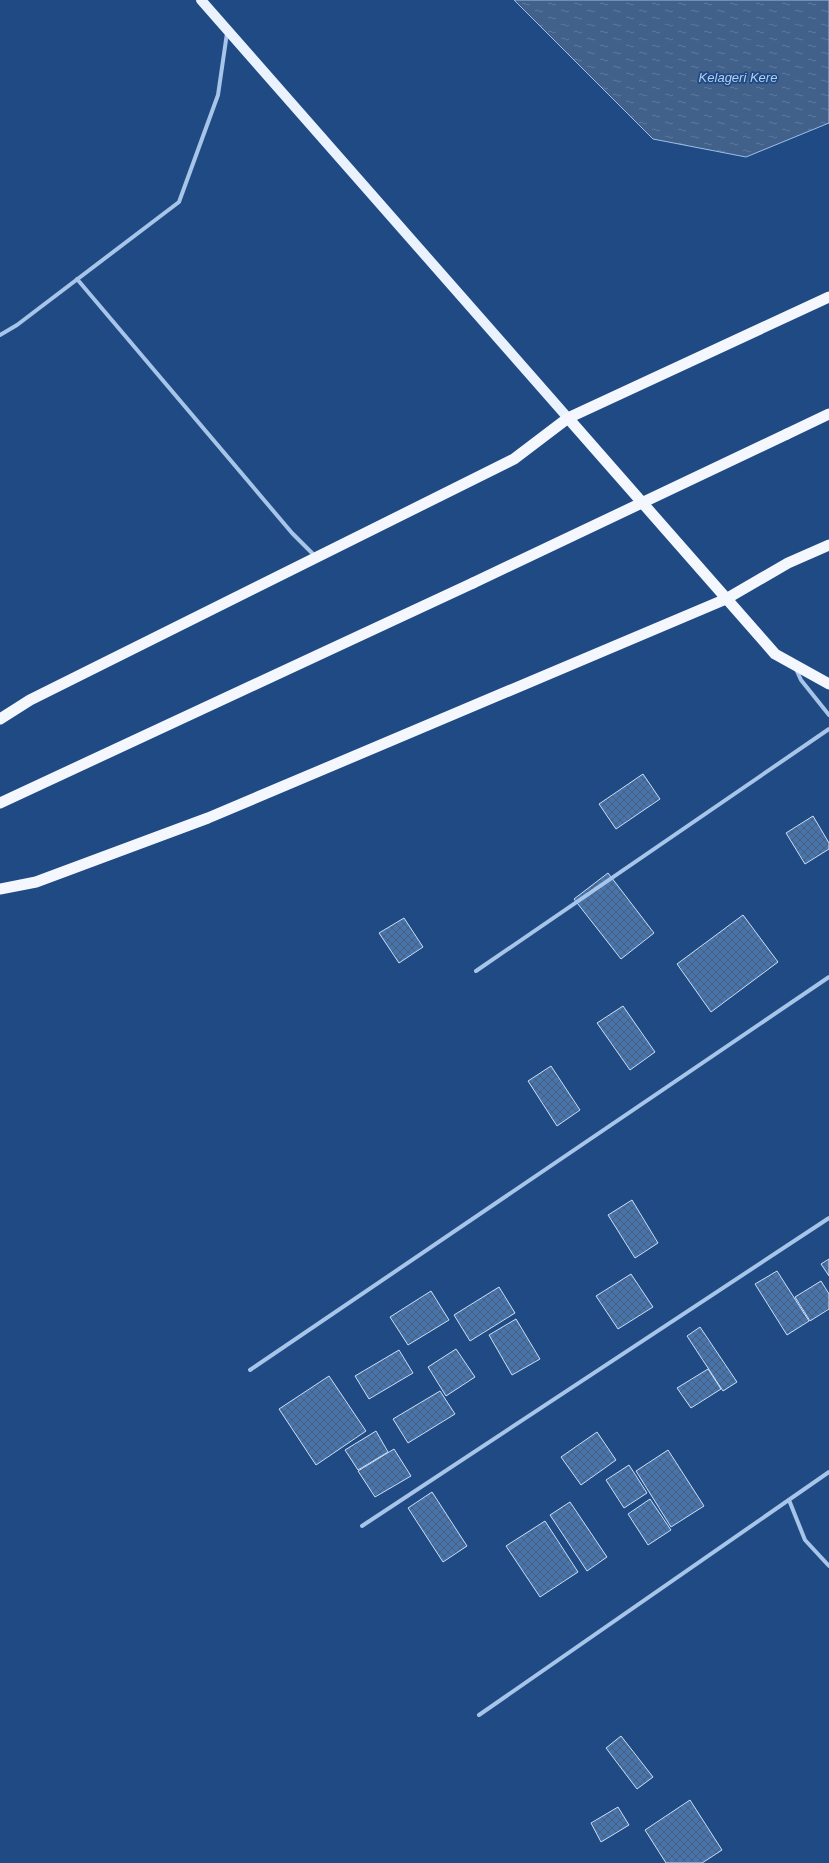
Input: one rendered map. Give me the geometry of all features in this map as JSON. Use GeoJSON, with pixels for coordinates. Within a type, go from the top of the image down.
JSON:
{"type":"FeatureCollection","features":[{"type":"Feature","properties":{"kind":"highway"},"geometry":{"type":"LineString","coordinates":[[1,717],[30,700],[514,459],[568,418],[829,297]]}},
{"type":"Feature","properties":{"kind":"highway"},"geometry":{"type":"LineString","coordinates":[[0,803],[473,583],[829,414]]}},
{"type":"Feature","properties":{"kind":"highway"},"geometry":{"type":"LineString","coordinates":[[568,418],[775,654],[829,684]]}},
{"type":"Feature","properties":{"kind":"highway"},"geometry":{"type":"LineString","coordinates":[[0,889],[36,882],[208,818],[726,599],[788,563],[829,545]]}},
{"type":"Feature","properties":{"kind":"main road"},"geometry":{"type":"LineString","coordinates":[[201,0],[568,418]]}},
{"type":"Feature","properties":{"kind":"street"},"geometry":{"type":"LineString","coordinates":[[0,335],[17,325],[179,202],[218,95],[228,30]]}},
{"type":"Feature","properties":{"kind":"street"},"geometry":{"type":"LineString","coordinates":[[77,279],[292,533],[317,558]]}},
{"type":"Feature","properties":{"kind":"street"},"geometry":{"type":"LineString","coordinates":[[794,664],[801,680],[829,715]]}},
{"type":"Feature","properties":{"kind":"street"},"geometry":{"type":"LineString","coordinates":[[476,971],[829,730]]}},
{"type":"Feature","properties":{"kind":"street"},"geometry":{"type":"LineString","coordinates":[[250,1370],[829,977]]}},
{"type":"Feature","properties":{"kind":"street"},"geometry":{"type":"LineString","coordinates":[[362,1526],[829,1218]]}},
{"type":"Feature","properties":{"kind":"street"},"geometry":{"type":"LineString","coordinates":[[479,1715],[829,1472]]}},
{"type":"Feature","properties":{"kind":"street"},"geometry":{"type":"LineString","coordinates":[[788,1500],[805,1540],[829,1566]]}},
{"type":"Feature","properties":{"kind":"water","name":"Kelageri Kere"},"geometry":{"type":"Polygon","coordinates":[[[514,0],[829,0],[829,123],[746,157],[653,139],[514,0]]]}},
{"type":"Feature","properties":{"kind":"building"},"geometry":{"type":"Polygon","coordinates":[[[643,774],[660,799],[616,829],[599,804],[643,774]]]}},
{"type":"Feature","properties":{"kind":"building"},"geometry":{"type":"Polygon","coordinates":[[[813,816],[829,843],[829,849],[805,864],[786,833],[813,816]]]}},
{"type":"Feature","properties":{"kind":"building"},"geometry":{"type":"Polygon","coordinates":[[[608,873],[654,933],[621,959],[574,899],[608,873]]]}},
{"type":"Feature","properties":{"kind":"building"},"geometry":{"type":"Polygon","coordinates":[[[743,915],[778,962],[711,1012],[677,964],[743,915]]]}},
{"type":"Feature","properties":{"kind":"building"},"geometry":{"type":"Polygon","coordinates":[[[404,918],[423,947],[399,963],[379,933],[404,918]]]}},
{"type":"Feature","properties":{"kind":"building"},"geometry":{"type":"Polygon","coordinates":[[[623,1006],[655,1052],[630,1070],[597,1023],[623,1006]]]}},
{"type":"Feature","properties":{"kind":"building"},"geometry":{"type":"Polygon","coordinates":[[[551,1066],[580,1110],[557,1126],[528,1081],[551,1066]]]}},
{"type":"Feature","properties":{"kind":"building"},"geometry":{"type":"Polygon","coordinates":[[[632,1200],[658,1243],[635,1258],[608,1215],[632,1200]]]}},
{"type":"Feature","properties":{"kind":"building"},"geometry":{"type":"Polygon","coordinates":[[[829,1259],[829,1276],[821,1264],[829,1259]]]}},
{"type":"Feature","properties":{"kind":"building"},"geometry":{"type":"Polygon","coordinates":[[[777,1271],[809,1321],[787,1335],[755,1284],[777,1271]]]}},
{"type":"Feature","properties":{"kind":"building"},"geometry":{"type":"Polygon","coordinates":[[[631,1274],[653,1307],[618,1329],[596,1296],[631,1274]]]}},
{"type":"Feature","properties":{"kind":"building"},"geometry":{"type":"Polygon","coordinates":[[[821,1281],[829,1294],[829,1309],[810,1321],[795,1297],[821,1281]]]}},
{"type":"Feature","properties":{"kind":"building"},"geometry":{"type":"Polygon","coordinates":[[[499,1287],[515,1313],[470,1341],[454,1315],[499,1287]]]}},
{"type":"Feature","properties":{"kind":"building"},"geometry":{"type":"Polygon","coordinates":[[[431,1291],[449,1320],[408,1345],[390,1317],[431,1291]]]}},
{"type":"Feature","properties":{"kind":"building"},"geometry":{"type":"Polygon","coordinates":[[[516,1319],[540,1359],[512,1375],[489,1335],[516,1319]]]}},
{"type":"Feature","properties":{"kind":"building"},"geometry":{"type":"Polygon","coordinates":[[[700,1327],[737,1382],[723,1391],[687,1336],[700,1327]]]}},
{"type":"Feature","properties":{"kind":"building"},"geometry":{"type":"Polygon","coordinates":[[[456,1349],[475,1377],[446,1396],[428,1367],[456,1349]]]}},
{"type":"Feature","properties":{"kind":"building"},"geometry":{"type":"Polygon","coordinates":[[[399,1350],[413,1373],[369,1399],[355,1376],[399,1350]]]}},
{"type":"Feature","properties":{"kind":"building"},"geometry":{"type":"Polygon","coordinates":[[[708,1369],[721,1389],[691,1408],[677,1388],[708,1369]]]}},
{"type":"Feature","properties":{"kind":"building"},"geometry":{"type":"Polygon","coordinates":[[[329,1376],[366,1431],[316,1465],[279,1409],[329,1376]]]}},
{"type":"Feature","properties":{"kind":"building"},"geometry":{"type":"Polygon","coordinates":[[[440,1391],[455,1414],[408,1443],[393,1419],[440,1391]]]}},
{"type":"Feature","properties":{"kind":"building"},"geometry":{"type":"Polygon","coordinates":[[[376,1431],[388,1452],[358,1470],[345,1450],[376,1431]]]}},
{"type":"Feature","properties":{"kind":"building"},"geometry":{"type":"Polygon","coordinates":[[[597,1432],[616,1460],[581,1485],[561,1457],[597,1432]]]}},
{"type":"Feature","properties":{"kind":"building"},"geometry":{"type":"Polygon","coordinates":[[[394,1449],[411,1476],[375,1497],[358,1471],[394,1449]]]}},
{"type":"Feature","properties":{"kind":"building"},"geometry":{"type":"Polygon","coordinates":[[[668,1450],[704,1506],[671,1527],[636,1471],[668,1450]]]}},
{"type":"Feature","properties":{"kind":"building"},"geometry":{"type":"Polygon","coordinates":[[[629,1465],[647,1493],[624,1508],[606,1480],[629,1465]]]}},
{"type":"Feature","properties":{"kind":"building"},"geometry":{"type":"Polygon","coordinates":[[[432,1492],[467,1546],[443,1562],[408,1508],[432,1492]]]}},
{"type":"Feature","properties":{"kind":"building"},"geometry":{"type":"Polygon","coordinates":[[[650,1499],[671,1530],[648,1545],[628,1514],[650,1499]]]}},
{"type":"Feature","properties":{"kind":"building"},"geometry":{"type":"Polygon","coordinates":[[[570,1502],[607,1557],[587,1571],[550,1515],[570,1502]]]}},
{"type":"Feature","properties":{"kind":"building"},"geometry":{"type":"Polygon","coordinates":[[[545,1521],[578,1572],[540,1597],[506,1546],[545,1521]]]}},
{"type":"Feature","properties":{"kind":"building"},"geometry":{"type":"Polygon","coordinates":[[[621,1736],[653,1777],[637,1789],[606,1748],[621,1736]]]}},
{"type":"Feature","properties":{"kind":"building"},"geometry":{"type":"Polygon","coordinates":[[[690,1800],[722,1850],[702,1863],[666,1863],[645,1830],[690,1800]]]}},
{"type":"Feature","properties":{"kind":"building"},"geometry":{"type":"Polygon","coordinates":[[[618,1807],[629,1825],[601,1842],[591,1823],[618,1807]]]}}]}
